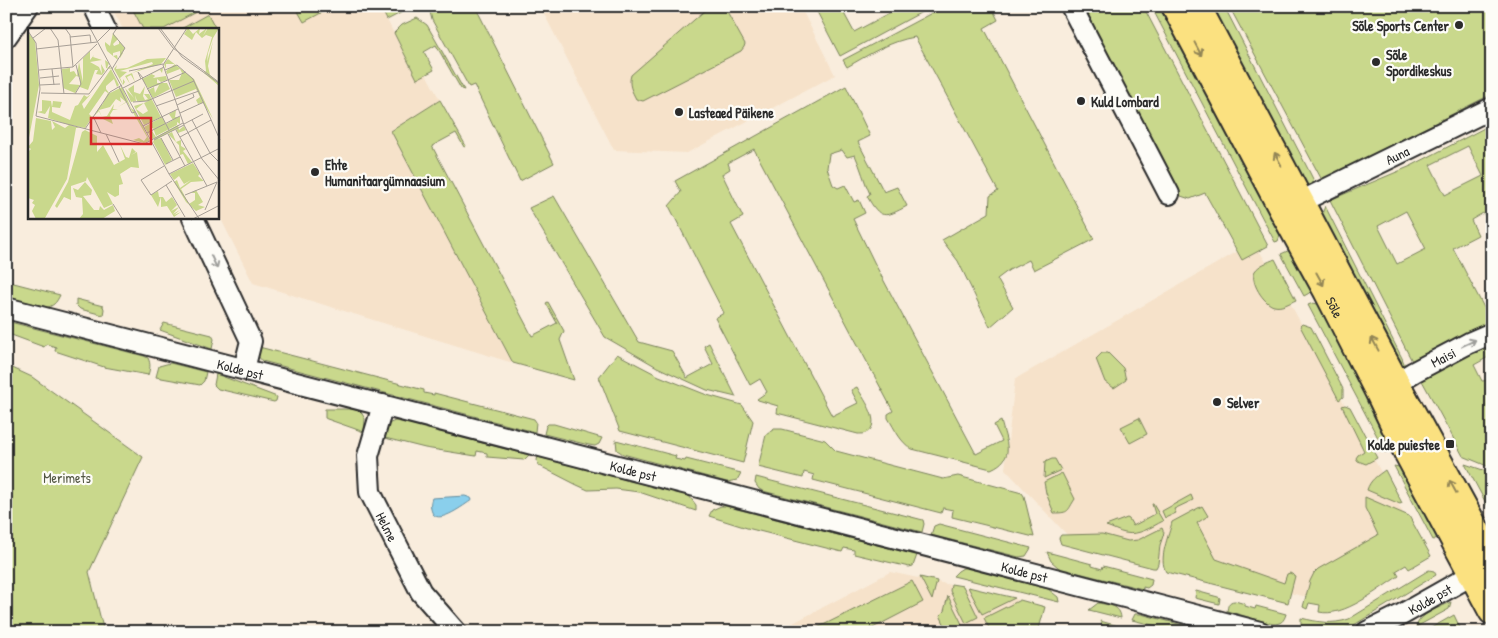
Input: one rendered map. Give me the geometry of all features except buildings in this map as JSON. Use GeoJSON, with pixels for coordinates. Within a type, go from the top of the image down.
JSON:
{"type":"FeatureCollection","features":[{"type":"Feature","properties":{"kind":"main road","name":"Sõle"},"geometry":{"type":"LineString","coordinates":[[1175,6],[1291,206],[1388,388],[1407,452],[1485,565],[1492,610]]}},
{"type":"Feature","properties":{"kind":"main road","name":"Sõle"},"geometry":{"type":"LineString","coordinates":[[1197,6],[1291,206]]}},
{"type":"Feature","properties":{"kind":"street"},"geometry":{"type":"LineString","coordinates":[[6,37],[28,6]]}},
{"type":"Feature","properties":{"kind":"street"},"geometry":{"type":"LineString","coordinates":[[94,6],[105,28]]}},
{"type":"Feature","properties":{"kind":"street"},"geometry":{"type":"LineString","coordinates":[[1071,6],[1169,194]]}},
{"type":"Feature","properties":{"kind":"street","name":"Auna"},"geometry":{"type":"LineString","coordinates":[[1291,206],[1492,108]]}},
{"type":"Feature","properties":{"kind":"street"},"geometry":{"type":"LineString","coordinates":[[193,219],[251,341],[244,369]]}},
{"type":"Feature","properties":{"kind":"street","name":"Kolde pst"},"geometry":{"type":"LineString","coordinates":[[6,308],[1260,632]]}},
{"type":"Feature","properties":{"kind":"street","name":"Maisi"},"geometry":{"type":"LineString","coordinates":[[1388,388],[1492,332]]}},
{"type":"Feature","properties":{"kind":"street","name":"Helme"},"geometry":{"type":"LineString","coordinates":[[383,405],[368,456],[370,492],[421,592],[456,632]]}},
{"type":"Feature","properties":{"kind":"street","name":"Kolde pst"},"geometry":{"type":"LineString","coordinates":[[1367,632],[1401,615],[1485,565]]}},
{"type":"Feature","properties":{"kind":"shaded area","name":"Ehte Humanitaargümnaasium"},"geometry":{"type":"Polygon","coordinates":[[[111,6],[380,6],[417,79],[426,74],[440,100],[391,131],[513,363],[253,283],[219,215],[219,28],[122,28],[111,6]]]}},
{"type":"Feature","properties":{"kind":"shaded area","name":"Lasteaed Päikene"},"geometry":{"type":"Polygon","coordinates":[[[540,6],[800,6],[835,75],[687,153],[614,150],[540,6]]]}},
{"type":"Feature","properties":{"kind":"shaded area"},"geometry":{"type":"Polygon","coordinates":[[[1254,242],[1283,290],[1410,526],[1311,598],[1073,541],[1005,469],[1015,379],[1254,242]]]}},
{"type":"Feature","properties":{"kind":"shaded area"},"geometry":{"type":"Polygon","coordinates":[[[890,572],[1017,599],[1034,632],[776,632],[890,572]]]}},
{"type":"Feature","properties":{"kind":"green space"},"geometry":{"type":"Polygon","coordinates":[[[131,6],[207,6],[166,28],[142,28],[131,6]]]}},
{"type":"Feature","properties":{"kind":"green space"},"geometry":{"type":"Polygon","coordinates":[[[295,6],[334,6],[304,22],[295,6]]]}},
{"type":"Feature","properties":{"kind":"green space"},"geometry":{"type":"Polygon","coordinates":[[[380,6],[414,6],[387,20],[380,6]]]}},
{"type":"Feature","properties":{"kind":"green space"},"geometry":{"type":"Polygon","coordinates":[[[439,6],[475,6],[554,163],[520,181],[474,85],[469,87],[432,20],[430,12],[439,6]]]}},
{"type":"Feature","properties":{"kind":"green space"},"geometry":{"type":"Polygon","coordinates":[[[710,6],[724,6],[745,44],[741,51],[643,101],[636,99],[630,85],[631,75],[710,6]]]}},
{"type":"Feature","properties":{"kind":"green space"},"geometry":{"type":"Polygon","coordinates":[[[814,6],[840,6],[854,32],[903,6],[933,6],[840,56],[814,6]]]}},
{"type":"Feature","properties":{"kind":"green space"},"geometry":{"type":"Polygon","coordinates":[[[945,6],[991,6],[998,20],[984,28],[1094,239],[1034,270],[1029,260],[1009,270],[997,279],[1013,307],[990,327],[958,261],[942,240],[989,213],[990,196],[998,191],[915,37],[888,45],[847,67],[843,60],[945,6]]]}},
{"type":"Feature","properties":{"kind":"green space"},"geometry":{"type":"Polygon","coordinates":[[[1079,6],[1143,6],[1268,246],[1242,260],[1205,193],[1190,199],[1181,196],[1175,191],[1079,6]]]}},
{"type":"Feature","properties":{"kind":"green space"},"geometry":{"type":"Polygon","coordinates":[[[1151,6],[1169,6],[1281,233],[1278,241],[1275,242],[1151,6]]]}},
{"type":"Feature","properties":{"kind":"green space"},"geometry":{"type":"Polygon","coordinates":[[[1206,6],[1224,6],[1316,185],[1312,189],[1304,186],[1206,6]]]}},
{"type":"Feature","properties":{"kind":"green space","name":"Sõle Spordikeskus"},"geometry":{"type":"Polygon","coordinates":[[[1229,6],[1492,6],[1492,94],[1322,180],[1229,6]]]}},
{"type":"Feature","properties":{"kind":"green space"},"geometry":{"type":"Polygon","coordinates":[[[208,14],[215,28],[183,28],[208,14]]]}},
{"type":"Feature","properties":{"kind":"green space"},"geometry":{"type":"Polygon","coordinates":[[[417,18],[427,25],[464,90],[461,89],[436,45],[424,52],[434,70],[417,79],[394,33],[402,25],[417,18]]]}},
{"type":"Feature","properties":{"kind":"green space"},"geometry":{"type":"Polygon","coordinates":[[[846,86],[870,136],[858,142],[884,192],[897,187],[907,206],[893,213],[880,213],[867,196],[870,194],[855,155],[847,157],[842,150],[829,154],[827,168],[833,185],[838,188],[845,185],[854,202],[859,200],[865,213],[853,219],[976,454],[1002,441],[994,425],[1001,421],[1007,443],[1006,455],[999,465],[991,469],[912,449],[901,439],[888,418],[888,414],[893,411],[754,149],[728,163],[730,169],[722,174],[743,217],[731,224],[832,416],[858,403],[851,390],[857,387],[872,415],[872,426],[868,432],[858,434],[777,413],[778,406],[757,399],[767,392],[760,379],[750,385],[715,318],[724,313],[669,206],[681,192],[675,181],[846,86]]]}},
{"type":"Feature","properties":{"kind":"green space"},"geometry":{"type":"Polygon","coordinates":[[[440,100],[466,146],[464,147],[456,133],[432,146],[532,336],[557,323],[546,303],[548,302],[564,331],[560,340],[574,380],[513,363],[391,131],[440,100]]]}},
{"type":"Feature","properties":{"kind":"green space"},"geometry":{"type":"Polygon","coordinates":[[[1492,124],[1492,228],[1483,213],[1471,220],[1478,235],[1453,248],[1492,323],[1414,365],[1330,200],[1411,166],[1492,124]],[[1468,146],[1430,165],[1445,195],[1483,176],[1468,146]],[[1406,211],[1378,226],[1397,264],[1426,249],[1406,211]]]}},
{"type":"Feature","properties":{"kind":"green space"},"geometry":{"type":"Polygon","coordinates":[[[554,196],[639,342],[672,351],[687,378],[713,364],[704,346],[709,343],[736,397],[707,390],[657,367],[605,337],[529,208],[554,196]]]}},
{"type":"Feature","properties":{"kind":"green space"},"geometry":{"type":"Polygon","coordinates":[[[1325,206],[1402,358],[1405,366],[1401,371],[1322,220],[1325,206]]]}},
{"type":"Feature","properties":{"kind":"green space"},"geometry":{"type":"Polygon","coordinates":[[[1292,249],[1314,286],[1311,292],[1304,296],[1281,254],[1292,249]]]}},
{"type":"Feature","properties":{"kind":"green space"},"geometry":{"type":"Polygon","coordinates":[[[1275,259],[1296,300],[1280,306],[1270,304],[1262,297],[1254,280],[1257,269],[1275,259]]]}},
{"type":"Feature","properties":{"kind":"green space"},"geometry":{"type":"Polygon","coordinates":[[[6,281],[60,295],[56,302],[48,307],[6,297],[6,281]]]}},
{"type":"Feature","properties":{"kind":"green space"},"geometry":{"type":"Polygon","coordinates":[[[76,299],[103,306],[103,315],[80,309],[76,305],[76,299]]]}},
{"type":"Feature","properties":{"kind":"green space"},"geometry":{"type":"Polygon","coordinates":[[[1313,303],[1322,305],[1389,445],[1386,453],[1308,305],[1313,303]]]}},
{"type":"Feature","properties":{"kind":"green space"},"geometry":{"type":"Polygon","coordinates":[[[6,321],[144,356],[150,362],[148,375],[104,367],[55,351],[56,347],[46,344],[44,347],[6,333],[6,321]]]}},
{"type":"Feature","properties":{"kind":"green space"},"geometry":{"type":"Polygon","coordinates":[[[164,323],[212,335],[214,339],[212,349],[160,330],[164,323]]]}},
{"type":"Feature","properties":{"kind":"green space"},"geometry":{"type":"Polygon","coordinates":[[[1302,324],[1311,327],[1343,389],[1343,397],[1339,400],[1300,326],[1302,324]]]}},
{"type":"Feature","properties":{"kind":"green space"},"geometry":{"type":"Polygon","coordinates":[[[1492,344],[1492,355],[1474,365],[1482,381],[1492,380],[1489,421],[1491,425],[1485,430],[1487,434],[1492,430],[1492,468],[1463,456],[1420,377],[1462,356],[1469,355],[1492,344]]]}},
{"type":"Feature","properties":{"kind":"green space"},"geometry":{"type":"Polygon","coordinates":[[[259,347],[424,390],[424,393],[434,395],[434,393],[534,419],[536,422],[535,432],[262,361],[258,356],[259,347]]]}},
{"type":"Feature","properties":{"kind":"green space"},"geometry":{"type":"Polygon","coordinates":[[[1102,353],[1108,353],[1123,368],[1126,380],[1114,388],[1105,382],[1096,359],[1102,353]]]}},
{"type":"Feature","properties":{"kind":"green space"},"geometry":{"type":"Polygon","coordinates":[[[617,354],[659,376],[707,395],[742,405],[753,421],[743,463],[620,431],[599,377],[617,354]]]}},
{"type":"Feature","properties":{"kind":"green space"},"geometry":{"type":"Polygon","coordinates":[[[170,363],[206,372],[204,381],[200,385],[156,377],[159,366],[170,363]]]}},
{"type":"Feature","properties":{"kind":"green space","name":"Merimets"},"geometry":{"type":"Polygon","coordinates":[[[6,365],[32,377],[143,457],[89,572],[104,632],[6,632],[6,365]]]}},
{"type":"Feature","properties":{"kind":"green space"},"geometry":{"type":"Polygon","coordinates":[[[216,374],[277,397],[276,401],[218,389],[214,385],[216,374]]]}},
{"type":"Feature","properties":{"kind":"green space"},"geometry":{"type":"Polygon","coordinates":[[[1342,406],[1350,407],[1377,458],[1366,464],[1358,461],[1356,458],[1364,451],[1342,406]]]}},
{"type":"Feature","properties":{"kind":"green space"},"geometry":{"type":"Polygon","coordinates":[[[325,409],[354,409],[361,412],[365,419],[364,432],[325,418],[325,409]]]}},
{"type":"Feature","properties":{"kind":"green space"},"geometry":{"type":"Polygon","coordinates":[[[1139,418],[1147,434],[1130,443],[1121,427],[1139,418]]]}},
{"type":"Feature","properties":{"kind":"green space"},"geometry":{"type":"Polygon","coordinates":[[[395,421],[529,455],[524,460],[487,457],[487,453],[477,451],[476,456],[425,448],[381,437],[388,424],[395,421]]]}},
{"type":"Feature","properties":{"kind":"green space"},"geometry":{"type":"Polygon","coordinates":[[[548,424],[554,424],[602,438],[599,444],[595,446],[544,434],[548,424]]]}},
{"type":"Feature","properties":{"kind":"green space"},"geometry":{"type":"Polygon","coordinates":[[[774,429],[782,429],[825,440],[836,451],[943,479],[958,476],[1022,493],[1034,537],[952,517],[953,510],[943,508],[941,513],[813,480],[814,475],[804,472],[803,478],[758,467],[766,435],[774,429]]]}},
{"type":"Feature","properties":{"kind":"green space"},"geometry":{"type":"Polygon","coordinates":[[[616,440],[676,456],[675,459],[685,461],[686,459],[741,473],[737,480],[727,482],[623,454],[617,450],[616,440]]]}},
{"type":"Feature","properties":{"kind":"green space"},"geometry":{"type":"Polygon","coordinates":[[[538,457],[689,496],[696,505],[696,511],[639,492],[616,489],[588,490],[538,465],[538,457]]]}},
{"type":"Feature","properties":{"kind":"green space"},"geometry":{"type":"Polygon","coordinates":[[[1055,459],[1061,470],[1044,478],[1045,462],[1055,459]]]}},
{"type":"Feature","properties":{"kind":"green space"},"geometry":{"type":"Polygon","coordinates":[[[1465,464],[1492,473],[1492,510],[1487,505],[1465,464]]]}},
{"type":"Feature","properties":{"kind":"green space"},"geometry":{"type":"Polygon","coordinates":[[[1394,466],[1403,470],[1439,537],[1433,540],[1394,466]]]}},
{"type":"Feature","properties":{"kind":"green space"},"geometry":{"type":"Polygon","coordinates":[[[1385,470],[1402,503],[1400,504],[1367,490],[1372,481],[1385,470]]]}},
{"type":"Feature","properties":{"kind":"green space"},"geometry":{"type":"Polygon","coordinates":[[[1062,473],[1075,499],[1068,511],[1054,513],[1044,482],[1062,473]]]}},
{"type":"Feature","properties":{"kind":"green space"},"geometry":{"type":"Polygon","coordinates":[[[756,477],[923,520],[922,532],[763,491],[755,483],[756,477]]]}},
{"type":"Feature","properties":{"kind":"green space"},"geometry":{"type":"Polygon","coordinates":[[[1191,495],[1193,500],[1174,509],[1176,513],[1165,518],[1162,511],[1191,495]]]}},
{"type":"Feature","properties":{"kind":"green space"},"geometry":{"type":"Polygon","coordinates":[[[1365,497],[1409,516],[1431,556],[1409,569],[1406,565],[1396,571],[1399,576],[1350,607],[1329,613],[1319,612],[1320,605],[1309,603],[1307,609],[1303,607],[1310,581],[1318,569],[1378,535],[1365,508],[1365,497]]]}},
{"type":"Feature","properties":{"kind":"green space"},"geometry":{"type":"Polygon","coordinates":[[[1152,504],[1163,521],[1149,528],[1130,534],[1106,526],[1127,518],[1133,526],[1155,514],[1152,504]]]}},
{"type":"Feature","properties":{"kind":"green space"},"geometry":{"type":"Polygon","coordinates":[[[721,506],[917,555],[913,566],[909,567],[854,554],[854,550],[844,548],[842,552],[747,528],[709,516],[712,510],[721,506]]]}},
{"type":"Feature","properties":{"kind":"green space"},"geometry":{"type":"Polygon","coordinates":[[[1202,506],[1208,516],[1197,523],[1216,559],[1284,583],[1287,574],[1290,573],[1295,576],[1288,603],[1166,572],[1163,560],[1172,522],[1202,506]]]}},
{"type":"Feature","properties":{"kind":"green space"},"geometry":{"type":"Polygon","coordinates":[[[939,524],[1031,548],[1026,556],[1019,557],[931,535],[934,526],[939,524]]]}},
{"type":"Feature","properties":{"kind":"green space"},"geometry":{"type":"Polygon","coordinates":[[[1162,528],[1164,533],[1156,568],[1061,544],[1059,538],[1061,535],[1102,534],[1128,541],[1138,540],[1162,528]]]}},
{"type":"Feature","properties":{"kind":"green space"},"geometry":{"type":"Polygon","coordinates":[[[1047,552],[1092,564],[1092,566],[1102,569],[1103,566],[1152,579],[1151,585],[1147,588],[1143,587],[1143,589],[1059,568],[1051,561],[1047,552]]]}},
{"type":"Feature","properties":{"kind":"green space"},"geometry":{"type":"Polygon","coordinates":[[[963,568],[1048,589],[1058,597],[1059,602],[953,576],[963,568]]]}},
{"type":"Feature","properties":{"kind":"green space"},"geometry":{"type":"Polygon","coordinates":[[[1429,570],[1434,571],[1436,575],[1354,625],[1335,631],[1321,632],[1307,630],[1301,625],[1301,618],[1319,622],[1349,619],[1429,570]]]}},
{"type":"Feature","properties":{"kind":"green space"},"geometry":{"type":"Polygon","coordinates":[[[920,577],[937,581],[932,600],[920,577]]]}},
{"type":"Feature","properties":{"kind":"green space"},"geometry":{"type":"Polygon","coordinates":[[[912,581],[923,602],[865,632],[809,632],[912,581]]]}},
{"type":"Feature","properties":{"kind":"green space"},"geometry":{"type":"Polygon","coordinates":[[[951,584],[963,586],[978,617],[966,623],[950,591],[951,584]]]}},
{"type":"Feature","properties":{"kind":"green space"},"geometry":{"type":"Polygon","coordinates":[[[968,587],[1015,598],[982,614],[968,587]]]}},
{"type":"Feature","properties":{"kind":"green space"},"geometry":{"type":"Polygon","coordinates":[[[1196,591],[1220,598],[1219,604],[1195,598],[1196,591]]]}},
{"type":"Feature","properties":{"kind":"green space"},"geometry":{"type":"Polygon","coordinates":[[[948,596],[962,624],[948,632],[940,615],[944,611],[948,596]]]}},
{"type":"Feature","properties":{"kind":"green space"},"geometry":{"type":"Polygon","coordinates":[[[1020,600],[1045,607],[1038,632],[991,632],[984,618],[1020,600]]]}},
{"type":"Feature","properties":{"kind":"green space"},"geometry":{"type":"Polygon","coordinates":[[[1235,601],[1255,609],[1256,606],[1286,614],[1282,622],[1273,624],[1227,611],[1230,603],[1235,601]]]}},
{"type":"Feature","properties":{"kind":"green space"},"geometry":{"type":"Polygon","coordinates":[[[1451,602],[1449,609],[1416,627],[1421,618],[1451,602]]]}},
{"type":"Feature","properties":{"kind":"green space"},"geometry":{"type":"Polygon","coordinates":[[[1098,603],[1116,608],[1119,610],[1121,618],[1089,610],[1098,603]]]}},
{"type":"Feature","properties":{"kind":"green space"},"geometry":{"type":"Polygon","coordinates":[[[1135,614],[1209,632],[1181,632],[1132,620],[1135,614]]]}},
{"type":"Feature","properties":{"kind":"green space"},"geometry":{"type":"Polygon","coordinates":[[[1454,615],[1462,632],[1424,632],[1454,615]]]}},
{"type":"Feature","properties":{"kind":"green space"},"geometry":{"type":"Polygon","coordinates":[[[1100,621],[1122,627],[1124,632],[1106,632],[1100,621]]]}},
{"type":"Feature","properties":{"kind":"water"},"geometry":{"type":"Polygon","coordinates":[[[465,496],[472,500],[452,513],[441,517],[433,514],[431,510],[432,498],[465,496]]]}},
{"type":"Feature","properties":{"kind":"place","name":"Sõle Sports Center"},"geometry":{"type":"Point","coordinates":[1459,25]}},
{"type":"Feature","properties":{"kind":"place","name":"Sõle Spordikeskus"},"geometry":{"type":"Point","coordinates":[1376,62]}},
{"type":"Feature","properties":{"kind":"place","name":"Kuld Lombard"},"geometry":{"type":"Point","coordinates":[1081,101]}},
{"type":"Feature","properties":{"kind":"place","name":"Lasteaed Päikene"},"geometry":{"type":"Point","coordinates":[679,112]}},
{"type":"Feature","properties":{"kind":"place","name":"Ehte Humanitaargümnaasium"},"geometry":{"type":"Point","coordinates":[315,172]}},
{"type":"Feature","properties":{"kind":"place","name":"Selver"},"geometry":{"type":"Point","coordinates":[1217,402]}},
{"type":"Feature","properties":{"kind":"place","name":"Kolde puiestee"},"geometry":{"type":"Point","coordinates":[1450,444]}}]}
